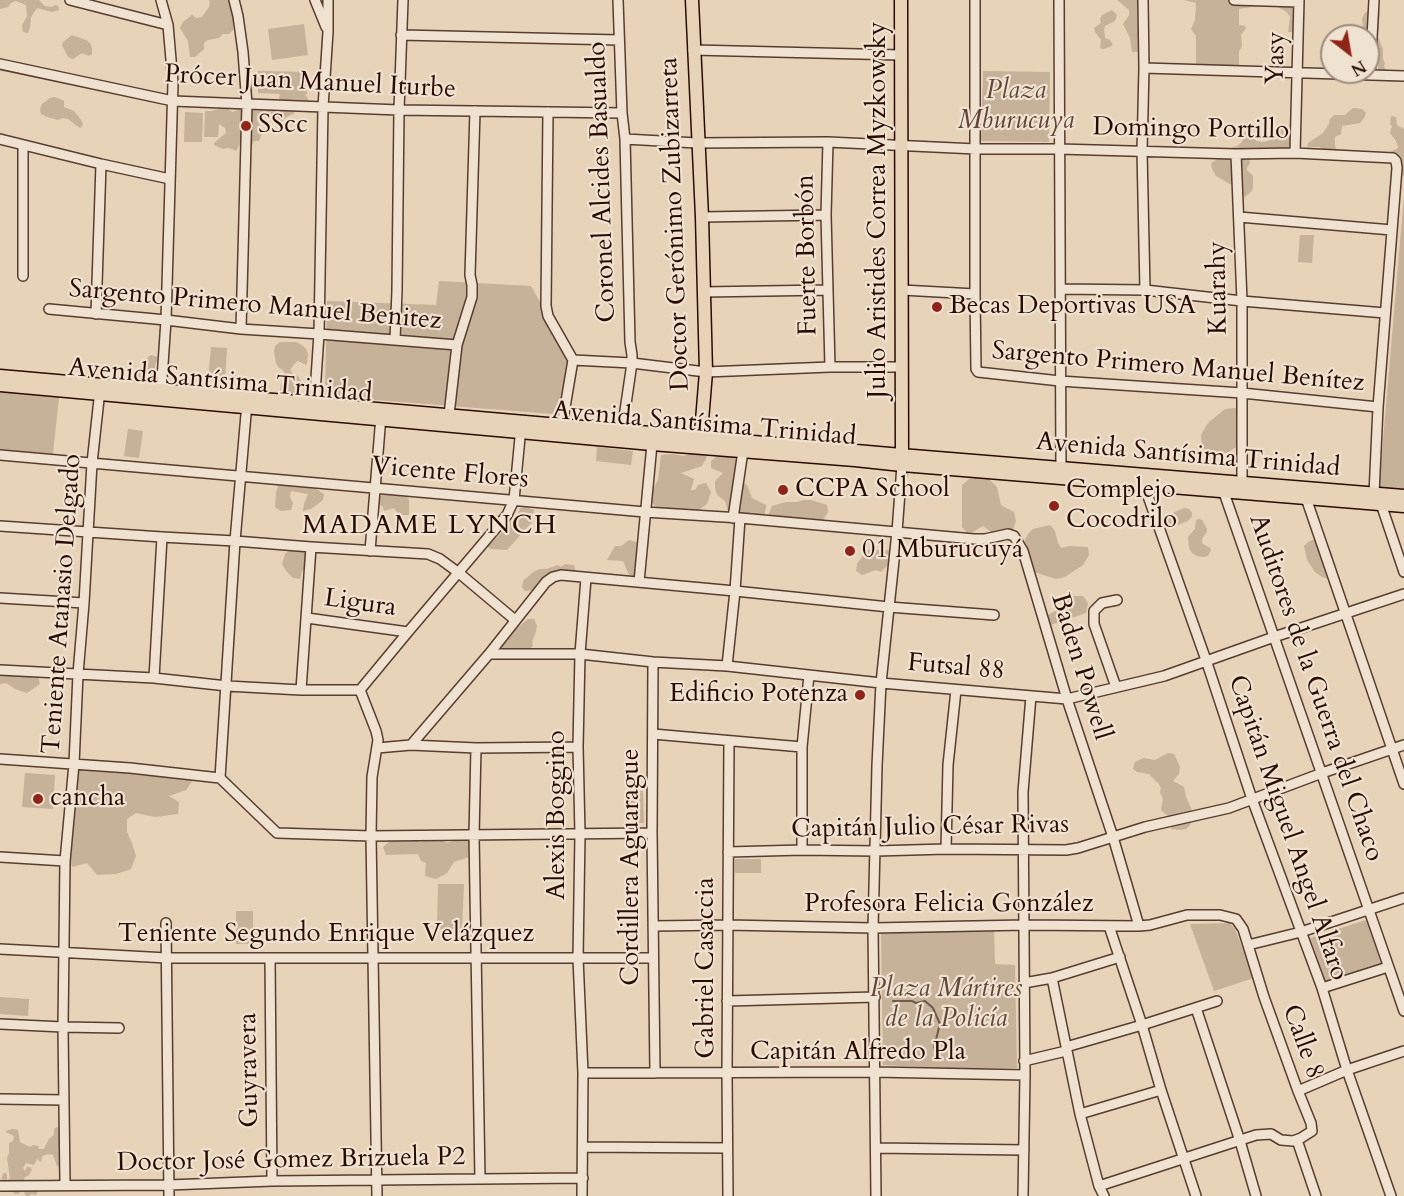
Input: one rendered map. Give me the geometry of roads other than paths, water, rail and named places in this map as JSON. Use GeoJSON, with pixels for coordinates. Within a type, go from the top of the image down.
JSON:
{"type":"FeatureCollection","features":[{"type":"Feature","properties":{"kind":"main road","name":"Doctor Gerónimo Zubizarreta"},"geometry":{"type":"LineString","coordinates":[[692,0],[702,217],[706,372],[700,442]]}},
{"type":"Feature","properties":{"kind":"main road","name":"Julio Aristides Correa Myzkowsky"},"geometry":{"type":"LineString","coordinates":[[901,0],[902,460]]}},
{"type":"Feature","properties":{"kind":"main road","name":"Avenida Santísima Trinidad"},"geometry":{"type":"LineString","coordinates":[[0,376],[100,390]]}},
{"type":"Feature","properties":{"kind":"main road","name":"Avenida Santísima Trinidad"},"geometry":{"type":"LineString","coordinates":[[0,385],[100,390],[521,427],[562,425],[622,430],[744,451],[855,460],[902,460]]}},
{"type":"Feature","properties":{"kind":"main road","name":"Avenida Santísima Trinidad"},"geometry":{"type":"LineString","coordinates":[[380,414],[449,415],[652,444],[700,442],[1377,499],[1404,506]]}},
{"type":"Feature","properties":{"kind":"main road","name":"Avenida Santísima Trinidad"},"geometry":{"type":"LineString","coordinates":[[1242,488],[1306,498],[1377,499],[1404,496]]}},
{"type":"Feature","properties":{"kind":"street"},"geometry":{"type":"LineString","coordinates":[[70,0],[168,25]]}},
{"type":"Feature","properties":{"kind":"street"},"geometry":{"type":"LineString","coordinates":[[161,0],[168,25],[173,83],[166,320],[161,395]]}},
{"type":"Feature","properties":{"kind":"street"},"geometry":{"type":"LineString","coordinates":[[234,0],[243,52],[247,105],[241,329]]}},
{"type":"Feature","properties":{"kind":"street"},"geometry":{"type":"LineString","coordinates":[[315,0],[328,32]]}},
{"type":"Feature","properties":{"kind":"street"},"geometry":{"type":"LineString","coordinates":[[314,408],[319,334],[322,107],[328,0]]}},
{"type":"Feature","properties":{"kind":"street"},"geometry":{"type":"LineString","coordinates":[[395,339],[403,0]]}},
{"type":"Feature","properties":{"kind":"street","name":"Coronel Alcides Basualdo"},"geometry":{"type":"LineString","coordinates":[[618,0],[632,363],[622,430]]}},
{"type":"Feature","properties":{"kind":"street"},"geometry":{"type":"LineString","coordinates":[[902,291],[975,294],[975,0]]}},
{"type":"Feature","properties":{"kind":"street"},"geometry":{"type":"LineString","coordinates":[[1059,0],[1061,473]]}},
{"type":"Feature","properties":{"kind":"street"},"geometry":{"type":"LineString","coordinates":[[1143,0],[1142,151],[1145,290]]}},
{"type":"Feature","properties":{"kind":"street"},"geometry":{"type":"LineString","coordinates":[[1234,0],[1299,1]]}},
{"type":"Feature","properties":{"kind":"street"},"geometry":{"type":"LineString","coordinates":[[1373,24],[1374,0]]}},
{"type":"Feature","properties":{"kind":"street","name":"Yasy"},"geometry":{"type":"LineString","coordinates":[[1295,153],[1299,1]]}},
{"type":"Feature","properties":{"kind":"street"},"geometry":{"type":"LineString","coordinates":[[401,35],[619,40]]}},
{"type":"Feature","properties":{"kind":"street"},"geometry":{"type":"LineString","coordinates":[[693,50],[901,55]]}},
{"type":"Feature","properties":{"kind":"street","name":"Prócer Juan Manuel Iturbe"},"geometry":{"type":"LineString","coordinates":[[0,64],[172,101],[399,110],[622,113]]}},
{"type":"Feature","properties":{"kind":"street"},"geometry":{"type":"LineString","coordinates":[[1144,68],[1320,74]]}},
{"type":"Feature","properties":{"kind":"street"},"geometry":{"type":"LineString","coordinates":[[1380,75],[1404,76]]}},
{"type":"Feature","properties":{"kind":"street"},"geometry":{"type":"LineString","coordinates":[[449,415],[457,345],[472,297],[470,275],[475,111]]}},
{"type":"Feature","properties":{"kind":"street"},"geometry":{"type":"LineString","coordinates":[[548,111],[546,306],[548,315],[573,360],[562,425]]}},
{"type":"Feature","properties":{"kind":"street"},"geometry":{"type":"LineString","coordinates":[[0,139],[170,178]]}},
{"type":"Feature","properties":{"kind":"street","name":"Domingo Portillo"},"geometry":{"type":"LineString","coordinates":[[625,139],[697,143],[828,142],[976,149],[1295,153],[1393,158],[1396,160],[1397,168],[1392,230]]}},
{"type":"Feature","properties":{"kind":"street","name":"Fuerte Borbón"},"geometry":{"type":"LineString","coordinates":[[828,142],[826,215],[830,367]]}},
{"type":"Feature","properties":{"kind":"street"},"geometry":{"type":"LineString","coordinates":[[23,145],[23,276]]}},
{"type":"Feature","properties":{"kind":"street","name":"Kuarahy"},"geometry":{"type":"LineString","coordinates":[[1236,154],[1242,301],[1242,488]]}},
{"type":"Feature","properties":{"kind":"street"},"geometry":{"type":"LineString","coordinates":[[96,314],[101,164]]}},
{"type":"Feature","properties":{"kind":"street"},"geometry":{"type":"LineString","coordinates":[[702,217],[826,215]]}},
{"type":"Feature","properties":{"kind":"street"},"geometry":{"type":"LineString","coordinates":[[1239,217],[1392,230],[1378,407],[1377,499],[1404,572]]}},
{"type":"Feature","properties":{"kind":"street"},"geometry":{"type":"LineString","coordinates":[[1061,289],[1145,290],[1384,313]]}},
{"type":"Feature","properties":{"kind":"street"},"geometry":{"type":"LineString","coordinates":[[703,292],[828,290]]}},
{"type":"Feature","properties":{"kind":"street","name":"Sargento Primero Manuel Benítez"},"geometry":{"type":"LineString","coordinates":[[975,294],[976,369],[981,373],[1060,381],[1242,393],[1378,407]]}},
{"type":"Feature","properties":{"kind":"street","name":"Sargento Primero Manuel Benitez"},"geometry":{"type":"LineString","coordinates":[[49,309],[241,329],[457,345]]}},
{"type":"Feature","properties":{"kind":"street"},"geometry":{"type":"LineString","coordinates":[[573,360],[632,363],[706,372],[830,367],[902,367]]}},
{"type":"Feature","properties":{"kind":"street","name":"Teniente Atanasio Delgado"},"geometry":{"type":"LineString","coordinates":[[65,1185],[63,1027],[65,861],[74,764],[92,463],[100,390]]}},
{"type":"Feature","properties":{"kind":"street"},"geometry":{"type":"LineString","coordinates":[[220,778],[235,541],[247,403]]}},
{"type":"Feature","properties":{"kind":"street"},"geometry":{"type":"LineString","coordinates":[[370,551],[380,414]]}},
{"type":"Feature","properties":{"kind":"street"},"geometry":{"type":"LineString","coordinates":[[360,690],[507,515],[514,500],[521,427]]}},
{"type":"Feature","properties":{"kind":"street"},"geometry":{"type":"LineString","coordinates":[[639,582],[652,444]]}},
{"type":"Feature","properties":{"kind":"street"},"geometry":{"type":"LineString","coordinates":[[727,666],[735,591],[736,518],[744,451]]}},
{"type":"Feature","properties":{"kind":"street","name":"Vicente Flores"},"geometry":{"type":"LineString","coordinates":[[0,455],[375,489],[897,532]]}},
{"type":"Feature","properties":{"kind":"street","name":"Julio Aristides Correa Myzkowsky"},"geometry":{"type":"LineString","coordinates":[[876,1196],[873,928],[877,766],[881,683],[902,460]]}},
{"type":"Feature","properties":{"kind":"street","name":"Capitán Miguel Angel Alfaro"},"geometry":{"type":"LineString","coordinates":[[1144,480],[1252,799],[1322,988],[1347,1071],[1391,1196]]}},
{"type":"Feature","properties":{"kind":"street","name":"Auditores de la Guerra del Chaco"},"geometry":{"type":"LineString","coordinates":[[1222,487],[1404,1011]]}},
{"type":"Feature","properties":{"kind":"street"},"geometry":{"type":"LineString","coordinates":[[1306,498],[1404,784]]}},
{"type":"Feature","properties":{"kind":"street"},"geometry":{"type":"LineString","coordinates":[[0,526],[428,555],[441,559],[515,620]]}},
{"type":"Feature","properties":{"kind":"street","name":"Baden Powell"},"geometry":{"type":"LineString","coordinates":[[897,532],[974,539],[1008,534],[1014,536],[1023,551],[1139,926]]}},
{"type":"Feature","properties":{"kind":"street"},"geometry":{"type":"LineString","coordinates":[[154,678],[162,537]]}},
{"type":"Feature","properties":{"kind":"street"},"geometry":{"type":"LineString","coordinates":[[301,690],[311,547]]}},
{"type":"Feature","properties":{"kind":"street"},"geometry":{"type":"LineString","coordinates":[[411,745],[489,654],[546,582],[561,575],[994,615]]}},
{"type":"Feature","properties":{"kind":"street","name":"Alexis Boggino"},"geometry":{"type":"LineString","coordinates":[[582,1196],[583,1073],[578,958],[580,834],[578,747],[580,654],[586,578]]}},
{"type":"Feature","properties":{"kind":"street","name":"Futsal 88"},"geometry":{"type":"LineString","coordinates":[[489,654],[580,654],[1067,699],[1164,676],[1404,594]]}},
{"type":"Feature","properties":{"kind":"street"},"geometry":{"type":"LineString","coordinates":[[0,598],[84,603]]}},
{"type":"Feature","properties":{"kind":"street"},"geometry":{"type":"LineString","coordinates":[[1116,687],[1094,624],[1094,611],[1102,603],[1117,600]]}},
{"type":"Feature","properties":{"kind":"street","name":"Ligura"},"geometry":{"type":"LineString","coordinates":[[307,618],[408,632]]}},
{"type":"Feature","properties":{"kind":"street","name":"Cordillera Aguarague"},"geometry":{"type":"LineString","coordinates":[[653,662],[652,833],[655,1073]]}},
{"type":"Feature","properties":{"kind":"street"},"geometry":{"type":"LineString","coordinates":[[0,670],[154,678],[227,686],[360,690]]}},
{"type":"Feature","properties":{"kind":"street"},"geometry":{"type":"LineString","coordinates":[[802,850],[802,747],[809,675]]}},
{"type":"Feature","properties":{"kind":"street"},"geometry":{"type":"LineString","coordinates":[[360,690],[376,731],[377,748],[372,777],[371,836],[377,1196]]}},
{"type":"Feature","properties":{"kind":"street"},"geometry":{"type":"LineString","coordinates":[[946,849],[948,765],[956,690]]}},
{"type":"Feature","properties":{"kind":"street"},"geometry":{"type":"LineString","coordinates":[[1023,1196],[1025,925],[1023,792],[1031,696]]}},
{"type":"Feature","properties":{"kind":"street"},"geometry":{"type":"LineString","coordinates":[[653,734],[802,747]]}},
{"type":"Feature","properties":{"kind":"street","name":"Gabriel Casaccia"},"geometry":{"type":"LineString","coordinates":[[728,1196],[729,741]]}},
{"type":"Feature","properties":{"kind":"street"},"geometry":{"type":"LineString","coordinates":[[377,748],[411,745],[476,748],[578,747]]}},
{"type":"Feature","properties":{"kind":"street","name":"Capitán Julio César Rivas"},"geometry":{"type":"LineString","coordinates":[[728,852],[1066,850],[1091,845],[1163,822],[1229,808],[1404,745]]}},
{"type":"Feature","properties":{"kind":"street"},"geometry":{"type":"LineString","coordinates":[[476,748],[474,835],[480,1179]]}},
{"type":"Feature","properties":{"kind":"street"},"geometry":{"type":"LineString","coordinates":[[0,759],[130,768],[220,778],[277,833],[371,836],[652,833]]}},
{"type":"Feature","properties":{"kind":"street"},"geometry":{"type":"LineString","coordinates":[[0,857],[65,861]]}},
{"type":"Feature","properties":{"kind":"street"},"geometry":{"type":"LineString","coordinates":[[1248,945],[1301,932],[1404,898]]}},
{"type":"Feature","properties":{"kind":"street","name":"Profesora Felicia González"},"geometry":{"type":"LineString","coordinates":[[653,926],[873,928],[1025,925],[1139,926],[1186,915],[1229,916],[1240,924]]}},
{"type":"Feature","properties":{"kind":"street"},"geometry":{"type":"LineString","coordinates":[[166,923],[169,1196]]}},
{"type":"Feature","properties":{"kind":"street","name":"Calle 8"},"geometry":{"type":"LineString","coordinates":[[1240,924],[1264,997],[1311,1124],[1312,1131],[1297,1140]]}},
{"type":"Feature","properties":{"kind":"street"},"geometry":{"type":"LineString","coordinates":[[1109,926],[1196,1196]]}},
{"type":"Feature","properties":{"kind":"street","name":"Teniente Segundo Enrique Velázquez"},"geometry":{"type":"LineString","coordinates":[[0,949],[167,958],[653,958]]}},
{"type":"Feature","properties":{"kind":"street"},"geometry":{"type":"LineString","coordinates":[[1024,983],[1052,978],[1120,957]]}},
{"type":"Feature","properties":{"kind":"street","name":"Guyravera"},"geometry":{"type":"LineString","coordinates":[[270,958],[272,1181]]}},
{"type":"Feature","properties":{"kind":"street"},"geometry":{"type":"LineString","coordinates":[[1322,988],[1388,967]]}},
{"type":"Feature","properties":{"kind":"street"},"geometry":{"type":"LineString","coordinates":[[1052,978],[1080,1114],[1099,1186],[1104,1196]]}},
{"type":"Feature","properties":{"kind":"street"},"geometry":{"type":"LineString","coordinates":[[727,1000],[874,996]]}},
{"type":"Feature","properties":{"kind":"street"},"geometry":{"type":"LineString","coordinates":[[1024,1061],[1216,1001]]}},
{"type":"Feature","properties":{"kind":"street"},"geometry":{"type":"LineString","coordinates":[[1196,1008],[1256,1196]]}},
{"type":"Feature","properties":{"kind":"street"},"geometry":{"type":"LineString","coordinates":[[0,1024],[119,1028]]}},
{"type":"Feature","properties":{"kind":"street"},"geometry":{"type":"LineString","coordinates":[[1298,1091],[1404,1051]]}},
{"type":"Feature","properties":{"kind":"street","name":"Capitán Alfredo Pla"},"geometry":{"type":"LineString","coordinates":[[583,1073],[875,1072],[1025,1075]]}},
{"type":"Feature","properties":{"kind":"street"},"geometry":{"type":"LineString","coordinates":[[1080,1114],[1161,1090]]}},
{"type":"Feature","properties":{"kind":"street"},"geometry":{"type":"LineString","coordinates":[[0,1099],[64,1100]]}},
{"type":"Feature","properties":{"kind":"street"},"geometry":{"type":"LineString","coordinates":[[1099,1186],[1256,1135],[1271,1134],[1281,1140],[1297,1140],[1316,1196]]}},
{"type":"Feature","properties":{"kind":"street"},"geometry":{"type":"LineString","coordinates":[[583,1147],[727,1148]]}},
{"type":"Feature","properties":{"kind":"street"},"geometry":{"type":"LineString","coordinates":[[876,1148],[1023,1150]]}},
{"type":"Feature","properties":{"kind":"street","name":"Doctor José Gomez Brizuela P2"},"geometry":{"type":"LineString","coordinates":[[0,1186],[583,1178]]}},
{"type":"Feature","properties":{"kind":"waterway"},"geometry":{"type":"LineString","coordinates":[[893,1001],[916,1003],[925,1001],[933,1008],[940,1024],[934,1047],[936,1053]]}},
{"type":"Feature","properties":{"kind":"place","name":"SScc"},"geometry":{"type":"Point","coordinates":[246,126]}},
{"type":"Feature","properties":{"kind":"place","name":"Becas Deportivas USA"},"geometry":{"type":"Point","coordinates":[937,307]}},
{"type":"Feature","properties":{"kind":"place","name":"CCPA School"},"geometry":{"type":"Point","coordinates":[783,490]}},
{"type":"Feature","properties":{"kind":"place","name":"Complejo Cocodrilo"},"geometry":{"type":"Point","coordinates":[1054,506]}},
{"type":"Feature","properties":{"kind":"place","name":"01 Mburucuyá"},"geometry":{"type":"Point","coordinates":[850,551]}},
{"type":"Feature","properties":{"kind":"place","name":"Edificio Potenza"},"geometry":{"type":"Point","coordinates":[860,695]}},
{"type":"Feature","properties":{"kind":"place","name":"cancha"},"geometry":{"type":"Point","coordinates":[38,799]}},
{"type":"Feature","properties":{"kind":"district","name":"MADAME LYNCH"},"geometry":{"type":"Point","coordinates":[430,527]}},
{"type":"Feature","properties":{"kind":"park label","name":"Plaza Mburucuya"},"geometry":{"type":"Point","coordinates":[1016,107]}},
{"type":"Feature","properties":{"kind":"park label","name":"Plaza Mártires de la Policía"},"geometry":{"type":"Point","coordinates":[946,1005]}}]}
